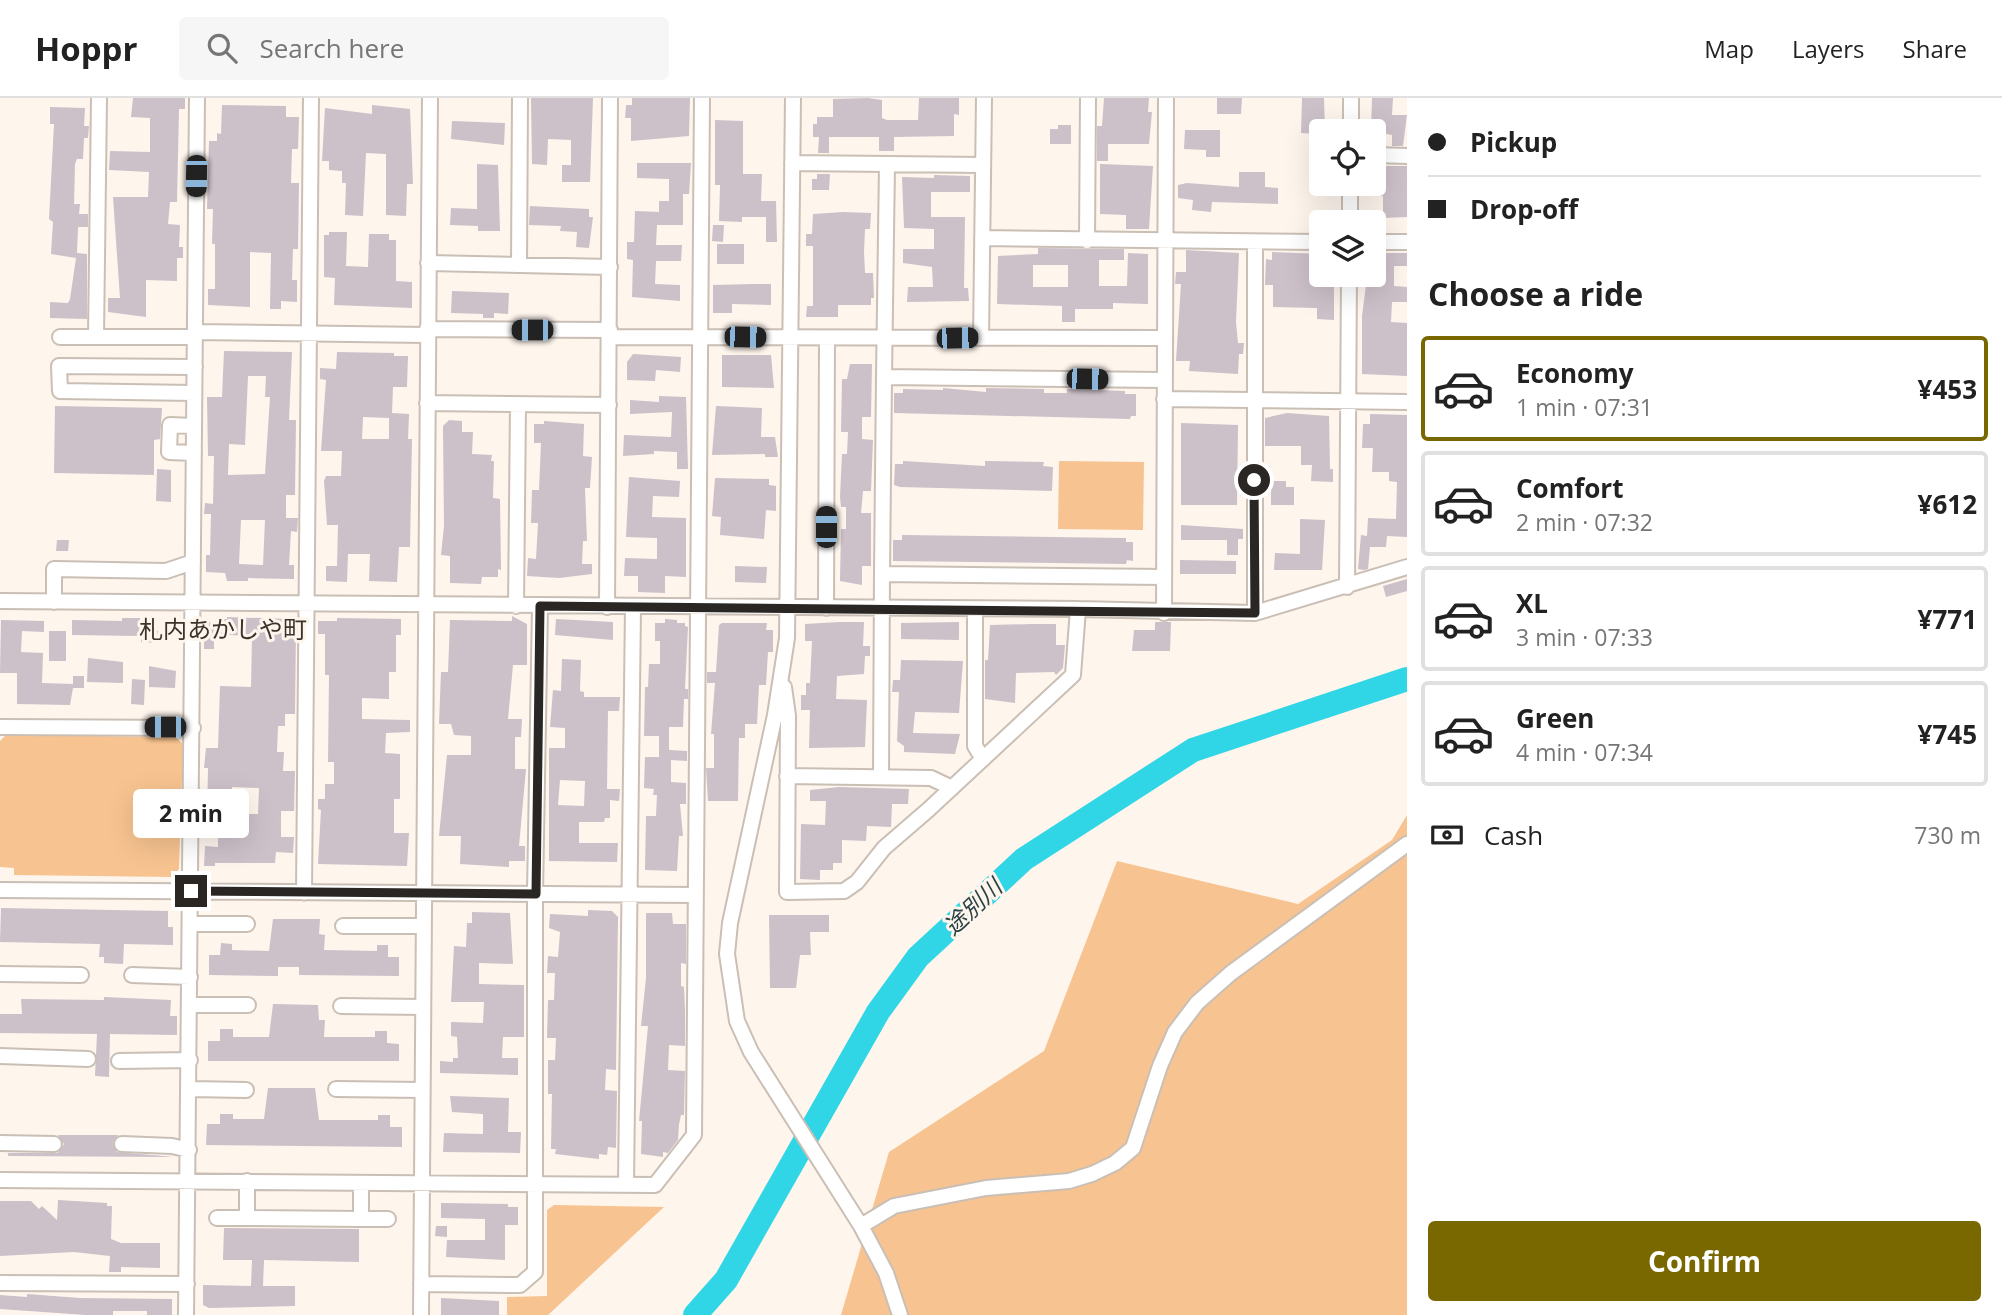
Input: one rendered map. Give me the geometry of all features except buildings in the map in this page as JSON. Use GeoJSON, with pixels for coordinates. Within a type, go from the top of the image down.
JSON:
{"type":"FeatureCollection","features":[{"type":"Feature","properties":{"kind":"street"},"geometry":{"type":"LineString","coordinates":[[96,337],[99,98]]}},
{"type":"Feature","properties":{"kind":"street"},"geometry":{"type":"LineString","coordinates":[[187,1315],[197,98]]}},
{"type":"Feature","properties":{"kind":"street"},"geometry":{"type":"LineString","coordinates":[[304,893],[311,98]]}},
{"type":"Feature","properties":{"kind":"street"},"geometry":{"type":"LineString","coordinates":[[421,1315],[430,98]]}},
{"type":"Feature","properties":{"kind":"street"},"geometry":{"type":"LineString","coordinates":[[519,265],[520,98]]}},
{"type":"Feature","properties":{"kind":"street"},"geometry":{"type":"LineString","coordinates":[[607,607],[610,98]]}},
{"type":"Feature","properties":{"kind":"street"},"geometry":{"type":"LineString","coordinates":[[0,1180],[655,1185],[694,1135],[702,98]]}},
{"type":"Feature","properties":{"kind":"street"},"geometry":{"type":"LineString","coordinates":[[793,98],[788,608],[782,676],[730,923],[727,954],[737,1021],[772,1086],[861,1226],[886,1273],[900,1315]]}},
{"type":"Feature","properties":{"kind":"street"},"geometry":{"type":"LineString","coordinates":[[981,338],[984,98]]}},
{"type":"Feature","properties":{"kind":"street"},"geometry":{"type":"LineString","coordinates":[[1087,241],[1088,98]]}},
{"type":"Feature","properties":{"kind":"street"},"geometry":{"type":"LineString","coordinates":[[1164,613],[1167,98]]}},
{"type":"Feature","properties":{"kind":"street"},"geometry":{"type":"LineString","coordinates":[[1351,98],[1351,119]]}},
{"type":"Feature","properties":{"kind":"street"},"geometry":{"type":"LineString","coordinates":[[1386,155],[1407,156]]}},
{"type":"Feature","properties":{"kind":"street"},"geometry":{"type":"LineString","coordinates":[[792,163],[983,165]]}},
{"type":"Feature","properties":{"kind":"street"},"geometry":{"type":"LineString","coordinates":[[881,776],[887,164]]}},
{"type":"Feature","properties":{"kind":"street"},"geometry":{"type":"LineString","coordinates":[[982,239],[1309,242]]}},
{"type":"Feature","properties":{"kind":"street"},"geometry":{"type":"LineString","coordinates":[[1255,242],[1255,613]]}},
{"type":"Feature","properties":{"kind":"street"},"geometry":{"type":"LineString","coordinates":[[1386,242],[1407,242]]}},
{"type":"Feature","properties":{"kind":"street"},"geometry":{"type":"LineString","coordinates":[[428,263],[610,267]]}},
{"type":"Feature","properties":{"kind":"street"},"geometry":{"type":"LineString","coordinates":[[1347,587],[1349,287]]}},
{"type":"Feature","properties":{"kind":"street"},"geometry":{"type":"LineString","coordinates":[[60,337],[427,332],[884,339],[1164,338]]}},
{"type":"Feature","properties":{"kind":"street"},"geometry":{"type":"LineString","coordinates":[[826,608],[827,338]]}},
{"type":"Feature","properties":{"kind":"street"},"geometry":{"type":"LineString","coordinates":[[194,393],[60,391],[59,366],[195,367]]}},
{"type":"Feature","properties":{"kind":"street"},"geometry":{"type":"LineString","coordinates":[[111,367],[111,392]]}},
{"type":"Feature","properties":{"kind":"street"},"geometry":{"type":"LineString","coordinates":[[884,377],[1164,380]]}},
{"type":"Feature","properties":{"kind":"street"},"geometry":{"type":"LineString","coordinates":[[1164,399],[1407,402]]}},
{"type":"Feature","properties":{"kind":"street"},"geometry":{"type":"LineString","coordinates":[[426,403],[609,405]]}},
{"type":"Feature","properties":{"kind":"street"},"geometry":{"type":"LineString","coordinates":[[516,606],[518,404]]}},
{"type":"Feature","properties":{"kind":"street"},"geometry":{"type":"LineString","coordinates":[[194,426],[170,425],[170,452],[194,453]]}},
{"type":"Feature","properties":{"kind":"street"},"geometry":{"type":"LineString","coordinates":[[54,602],[54,569],[166,571],[193,562]]}},
{"type":"Feature","properties":{"kind":"street"},"geometry":{"type":"LineString","coordinates":[[0,601],[1078,609],[1255,613],[1407,567]]}},
{"type":"Feature","properties":{"kind":"street"},"geometry":{"type":"LineString","coordinates":[[882,574],[1164,577]]}},
{"type":"Feature","properties":{"kind":"street"},"geometry":{"type":"LineString","coordinates":[[421,1284],[520,1285],[536,1272],[536,894],[540,606]]}},
{"type":"Feature","properties":{"kind":"street"},"geometry":{"type":"LineString","coordinates":[[626,1184],[633,607]]}},
{"type":"Feature","properties":{"kind":"street"},"geometry":{"type":"LineString","coordinates":[[782,676],[788,716],[787,892],[844,891],[857,882],[884,848],[1073,675],[1078,609]]}},
{"type":"Feature","properties":{"kind":"street"},"geometry":{"type":"LineString","coordinates":[[975,610],[975,746],[983,759]]}},
{"type":"Feature","properties":{"kind":"street"},"geometry":{"type":"LineString","coordinates":[[0,727],[192,728]]}},
{"type":"Feature","properties":{"kind":"street"},"geometry":{"type":"LineString","coordinates":[[788,776],[931,778],[952,788]]}},
{"type":"Feature","properties":{"kind":"street"},"geometry":{"type":"LineString","coordinates":[[861,1226],[894,1206],[986,1188],[1069,1181],[1115,1163],[1133,1148],[1175,1032],[1198,1003],[1231,973],[1407,844]]}},
{"type":"Feature","properties":{"kind":"street"},"geometry":{"type":"LineString","coordinates":[[0,890],[695,895]]}},
{"type":"Feature","properties":{"kind":"street"},"geometry":{"type":"LineString","coordinates":[[190,924],[247,923]]}},
{"type":"Feature","properties":{"kind":"street"},"geometry":{"type":"LineString","coordinates":[[343,926],[423,926]]}},
{"type":"Feature","properties":{"kind":"street"},"geometry":{"type":"LineString","coordinates":[[0,974],[81,975]]}},
{"type":"Feature","properties":{"kind":"street"},"geometry":{"type":"LineString","coordinates":[[132,975],[190,977]]}},
{"type":"Feature","properties":{"kind":"street"},"geometry":{"type":"LineString","coordinates":[[190,1004],[248,1005]]}},
{"type":"Feature","properties":{"kind":"street"},"geometry":{"type":"LineString","coordinates":[[341,1006],[423,1007]]}},
{"type":"Feature","properties":{"kind":"street"},"geometry":{"type":"LineString","coordinates":[[0,1056],[88,1059]]}},
{"type":"Feature","properties":{"kind":"street"},"geometry":{"type":"LineString","coordinates":[[119,1061],[190,1060]]}},
{"type":"Feature","properties":{"kind":"street"},"geometry":{"type":"LineString","coordinates":[[190,1089],[246,1090]]}},
{"type":"Feature","properties":{"kind":"street"},"geometry":{"type":"LineString","coordinates":[[335,1089],[422,1090]]}},
{"type":"Feature","properties":{"kind":"street"},"geometry":{"type":"LineString","coordinates":[[0,1143],[54,1144]]}},
{"type":"Feature","properties":{"kind":"street"},"geometry":{"type":"LineString","coordinates":[[122,1144],[172,1146],[190,1150]]}},
{"type":"Feature","properties":{"kind":"street"},"geometry":{"type":"LineString","coordinates":[[247,1181],[247,1218]]}},
{"type":"Feature","properties":{"kind":"street"},"geometry":{"type":"LineString","coordinates":[[361,1183],[361,1219]]}},
{"type":"Feature","properties":{"kind":"street"},"geometry":{"type":"LineString","coordinates":[[216,1219],[388,1219]]}},
{"type":"Feature","properties":{"kind":"street"},"geometry":{"type":"LineString","coordinates":[[0,1283],[187,1284]]}},
{"type":"Feature","properties":{"kind":"shaded area"},"geometry":{"type":"Polygon","coordinates":[[[1059,461],[1144,462],[1143,530],[1058,529],[1059,461]]]}},
{"type":"Feature","properties":{"kind":"shaded area"},"geometry":{"type":"Polygon","coordinates":[[[6,735],[175,737],[183,744],[179,869],[173,877],[14,875],[14,868],[0,867],[0,741],[6,735]]]}},
{"type":"Feature","properties":{"kind":"shaded area"},"geometry":{"type":"Polygon","coordinates":[[[1407,815],[1407,1315],[841,1315],[889,1152],[1044,1051],[1117,861],[1298,904],[1392,840],[1407,815]]]}},
{"type":"Feature","properties":{"kind":"shaded area"},"geometry":{"type":"Polygon","coordinates":[[[554,1205],[664,1207],[548,1315],[507,1315],[507,1297],[547,1296],[547,1210],[554,1205]]]}},
{"type":"Feature","properties":{"kind":"waterway","name":"途別川"},"geometry":{"type":"LineString","coordinates":[[695,1315],[726,1280],[878,1012],[918,957],[1024,859],[1193,750],[1407,679]]}},
{"type":"Feature","properties":{"kind":"district","name":"札内あかしや町"},"geometry":{"type":"Point","coordinates":[223,630]}},
{"type":"Feature","properties":{"kind":"route"},"geometry":{"type":"LineString","coordinates":[[191,891],[536,894],[540,606],[1078,609],[1255,613],[1254,480]]}}]}
